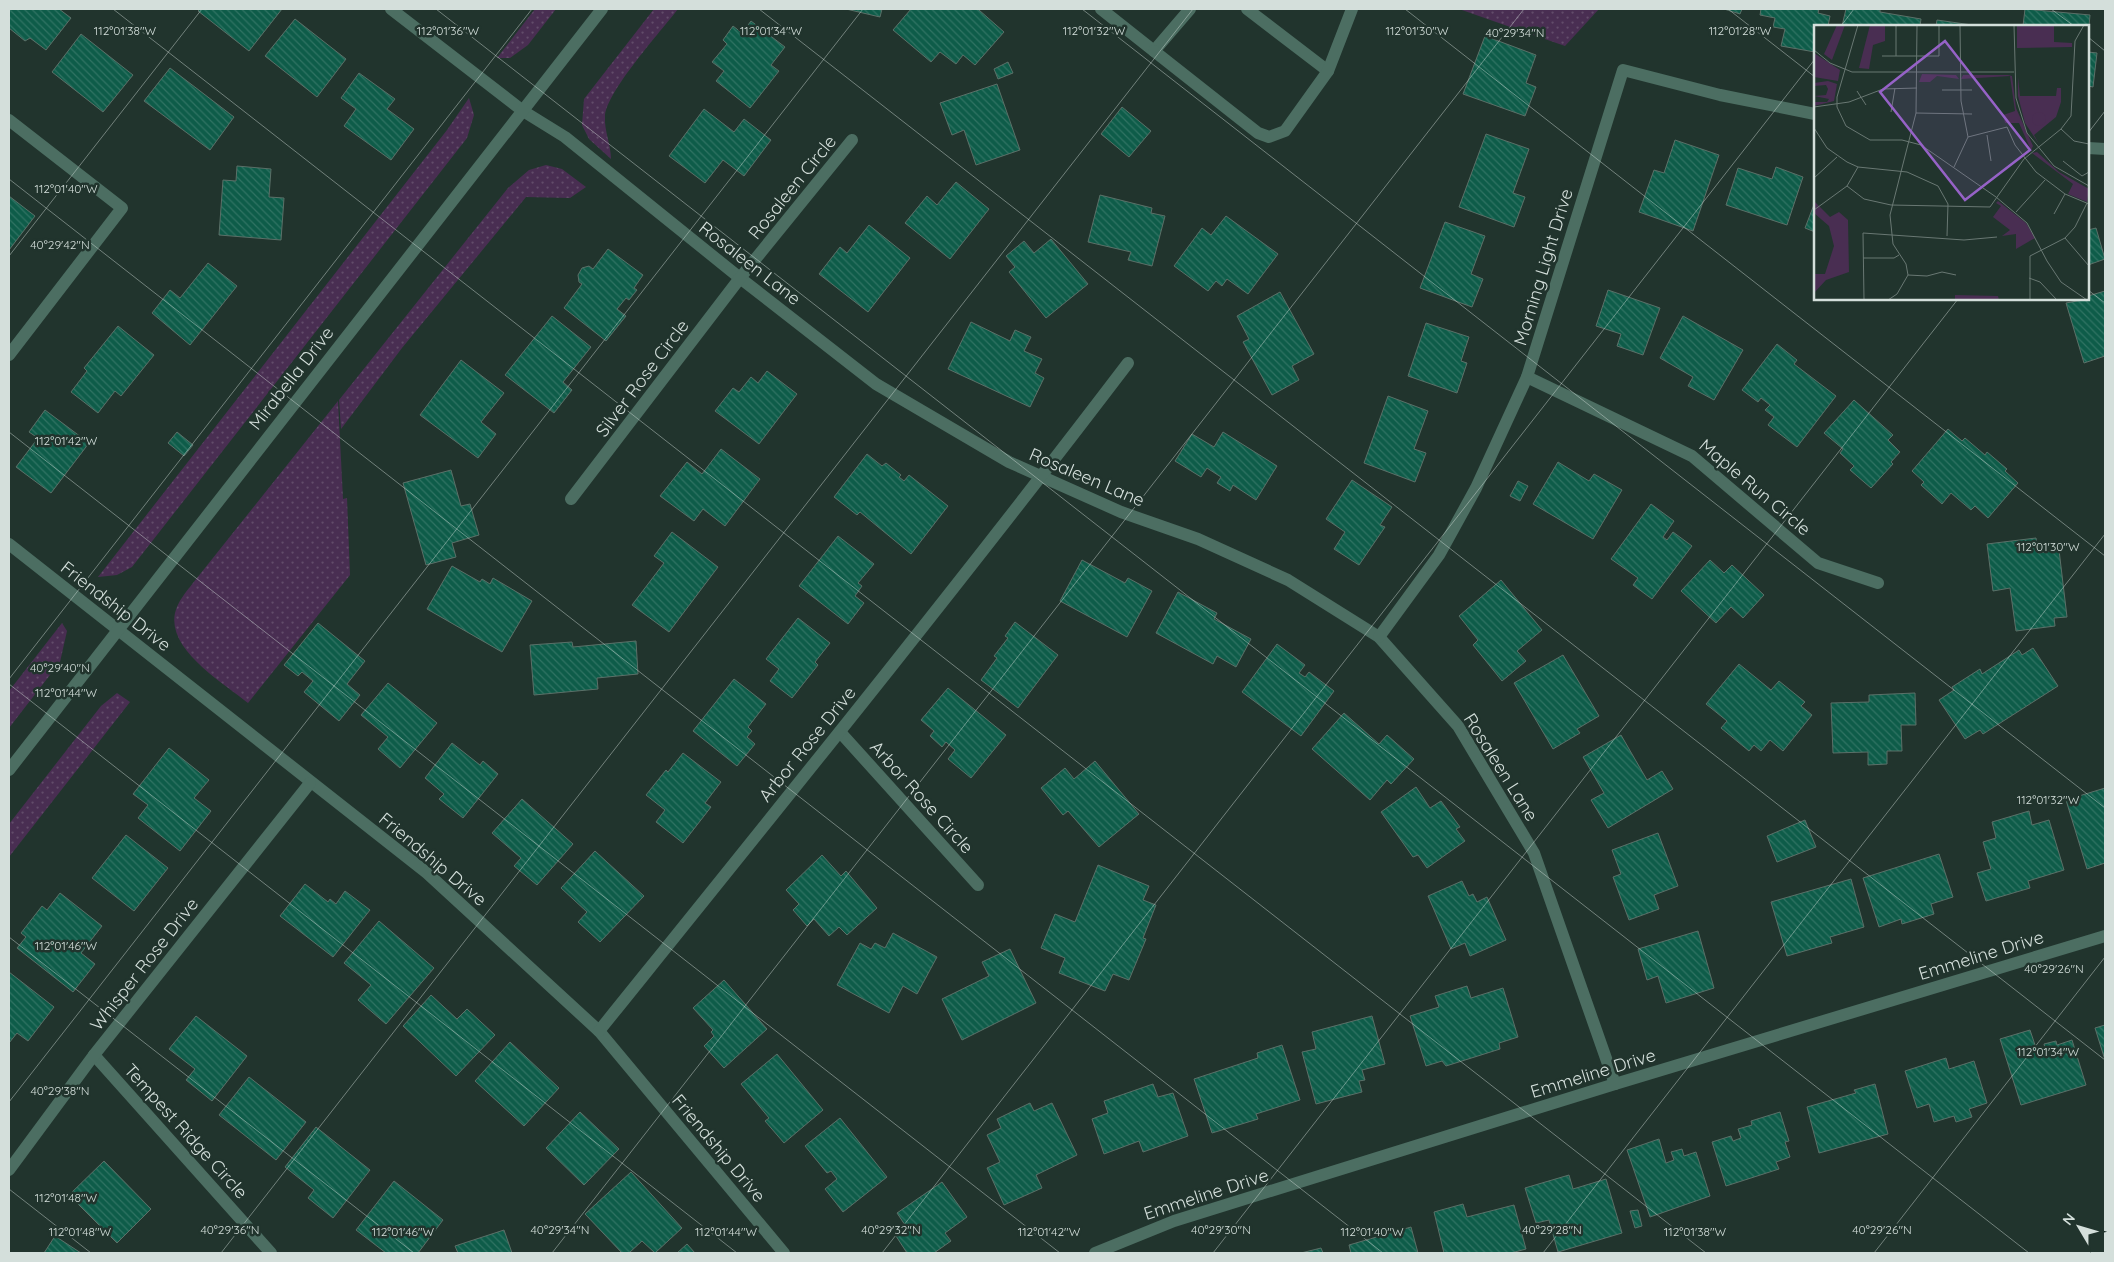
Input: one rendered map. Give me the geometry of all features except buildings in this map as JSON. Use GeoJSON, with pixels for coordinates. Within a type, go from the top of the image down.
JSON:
{"type":"FeatureCollection","features":[{"type":"Feature","properties":{"kind":"street","name":"Rosaleen Lane"},"geometry":{"type":"LineString","coordinates":[[391,9],[523,111],[565,136],[740,278],[876,384],[1009,462],[1121,512],[1198,539],[1288,580],[1379,637],[1458,726],[1534,853],[1614,1084]]}},
{"type":"Feature","properties":{"kind":"street","name":"Mirabella Drive"},"geometry":{"type":"LineString","coordinates":[[9,770],[117,628],[602,9]]}},
{"type":"Feature","properties":{"kind":"street"},"geometry":{"type":"LineString","coordinates":[[1101,9],[1258,133],[1269,137],[1285,131],[1328,71],[1352,9]]}},
{"type":"Feature","properties":{"kind":"street"},"geometry":{"type":"LineString","coordinates":[[1154,51],[1190,9]]}},
{"type":"Feature","properties":{"kind":"street"},"geometry":{"type":"LineString","coordinates":[[1247,9],[1328,71]]}},
{"type":"Feature","properties":{"kind":"street","name":"Morning Light Drive"},"geometry":{"type":"LineString","coordinates":[[1379,637],[1439,555],[1476,488],[1528,377],[1623,70],[1720,95],[1814,114]]}},
{"type":"Feature","properties":{"kind":"street"},"geometry":{"type":"LineString","coordinates":[[9,120],[122,208],[9,355]]}},
{"type":"Feature","properties":{"kind":"street","name":"Rosaleen Circle"},"geometry":{"type":"LineString","coordinates":[[740,278],[852,140]]}},
{"type":"Feature","properties":{"kind":"street"},"geometry":{"type":"LineString","coordinates":[[2089,148],[2105,149]]}},
{"type":"Feature","properties":{"kind":"street","name":"Silver Rose Circle"},"geometry":{"type":"LineString","coordinates":[[571,499],[740,278]]}},
{"type":"Feature","properties":{"kind":"street","name":"Arbor Rose Drive"},"geometry":{"type":"LineString","coordinates":[[599,1031],[840,732],[1041,477],[1128,363]]}},
{"type":"Feature","properties":{"kind":"street","name":"Maple Run Circle"},"geometry":{"type":"LineString","coordinates":[[1528,377],[1692,456],[1818,563],[1878,583]]}},
{"type":"Feature","properties":{"kind":"street","name":"Friendship Drive"},"geometry":{"type":"LineString","coordinates":[[9,544],[310,783],[427,873],[599,1031],[784,1253]]}},
{"type":"Feature","properties":{"kind":"street","name":"Arbor Rose Circle"},"geometry":{"type":"LineString","coordinates":[[840,732],[978,885]]}},
{"type":"Feature","properties":{"kind":"street","name":"Whisper Rose Drive"},"geometry":{"type":"LineString","coordinates":[[9,1170],[94,1056],[310,783]]}},
{"type":"Feature","properties":{"kind":"street","name":"Emmeline Drive"},"geometry":{"type":"LineString","coordinates":[[1095,1253],[1174,1221],[1614,1084],[2105,936]]}},
{"type":"Feature","properties":{"kind":"street","name":"Tempest Ridge Circle"},"geometry":{"type":"LineString","coordinates":[[94,1056],[271,1253]]}},
{"type":"Feature","properties":{"kind":"shaded area"},"geometry":{"type":"Polygon","coordinates":[[[535,9],[556,9],[528,45],[510,58],[497,58],[535,9]]]}},
{"type":"Feature","properties":{"kind":"shaded area"},"geometry":{"type":"Polygon","coordinates":[[[654,9],[678,9],[624,78],[607,106],[605,122],[611,159],[589,139],[582,125],[584,99],[654,9]]]}},
{"type":"Feature","properties":{"kind":"shaded area"},"geometry":{"type":"Polygon","coordinates":[[[1459,9],[1599,9],[1565,46],[1459,9]]]}},
{"type":"Feature","properties":{"kind":"shaded area"},"geometry":{"type":"Polygon","coordinates":[[[469,98],[474,115],[467,138],[132,567],[117,575],[98,577],[447,130],[469,98]]]}},
{"type":"Feature","properties":{"kind":"shaded area"},"geometry":{"type":"Polygon","coordinates":[[[546,165],[562,169],[586,187],[570,198],[526,197],[402,348],[341,429],[339,400],[508,188],[529,170],[546,165]]]}},
{"type":"Feature","properties":{"kind":"shaded area"},"geometry":{"type":"Polygon","coordinates":[[[338,401],[343,499],[347,498],[350,575],[248,703],[199,664],[188,652],[180,640],[175,627],[176,609],[188,590],[338,401]]]}},
{"type":"Feature","properties":{"kind":"shaded area"},"geometry":{"type":"Polygon","coordinates":[[[62,623],[67,631],[60,662],[9,728],[9,691],[62,623]]]}},
{"type":"Feature","properties":{"kind":"shaded area"},"geometry":{"type":"Polygon","coordinates":[[[117,693],[130,702],[9,857],[9,824],[101,706],[117,693]]]}}]}
